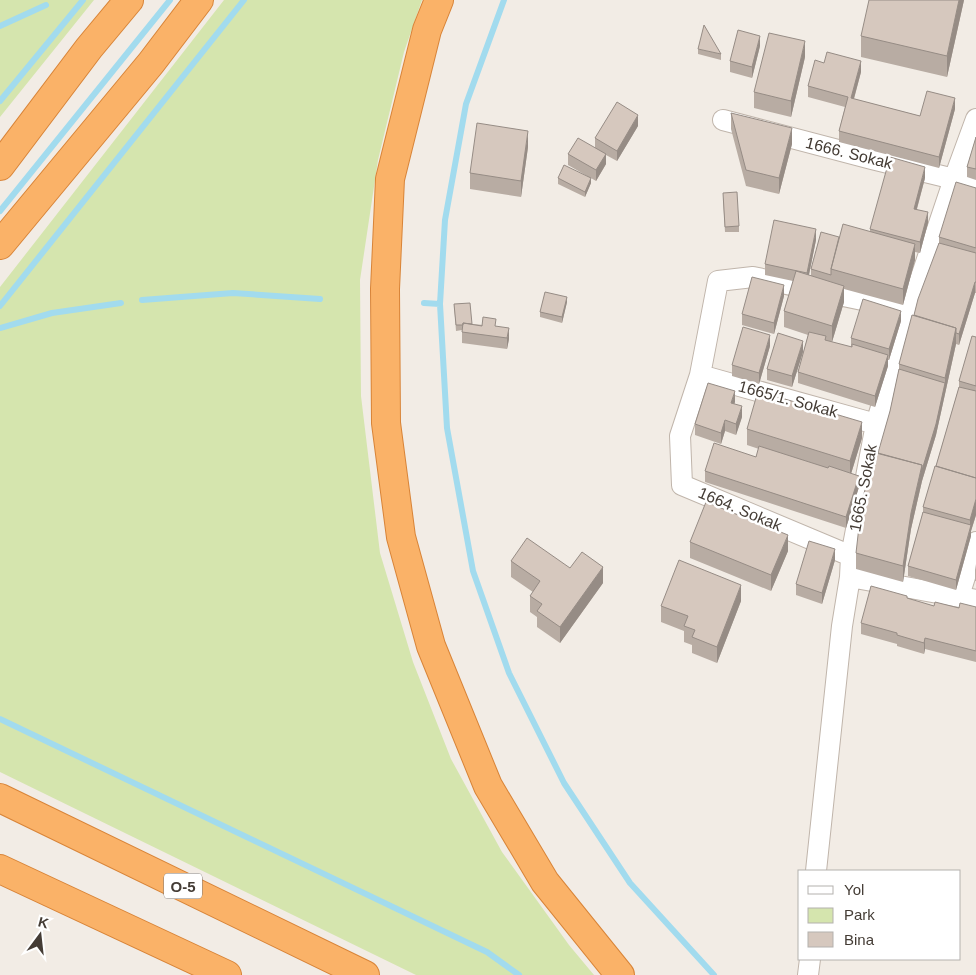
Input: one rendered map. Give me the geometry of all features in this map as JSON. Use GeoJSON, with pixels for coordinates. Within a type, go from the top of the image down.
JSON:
{"type":"FeatureCollection","features":[{"type":"Feature","properties":{"kind":"highway"},"geometry":{"type":"LineString","coordinates":[[0,166],[89,48],[129,0]]}},
{"type":"Feature","properties":{"kind":"highway"},"geometry":{"type":"LineString","coordinates":[[0,245],[151,63],[199,0]]}},
{"type":"Feature","properties":{"kind":"highway"},"geometry":{"type":"LineString","coordinates":[[440,0],[427,30],[390,179],[385,289],[386,423],[401,537],[431,646],[488,786],[545,882],[620,975]]}},
{"type":"Feature","properties":{"kind":"highway","name":"O-5"},"geometry":{"type":"LineString","coordinates":[[0,798],[366,975]]}},
{"type":"Feature","properties":{"kind":"highway"},"geometry":{"type":"LineString","coordinates":[[0,869],[227,975]]}},
{"type":"Feature","properties":{"kind":"street","name":"1665. Sokak"},"geometry":{"type":"LineString","coordinates":[[816,870],[851,556],[876,424],[910,310],[976,119]]}},
{"type":"Feature","properties":{"kind":"street","name":"1666. Sokak"},"geometry":{"type":"LineString","coordinates":[[723,120],[976,186]]}},
{"type":"Feature","properties":{"kind":"street","name":"1664. Sokak"},"geometry":{"type":"LineString","coordinates":[[851,556],[682,485],[680,436],[700,375],[718,281],[753,277],[910,310]]}},
{"type":"Feature","properties":{"kind":"street","name":"1665/1. Sokak"},"geometry":{"type":"LineString","coordinates":[[700,375],[876,424]]}},
{"type":"Feature","properties":{"kind":"street"},"geometry":{"type":"LineString","coordinates":[[850,577],[967,598],[976,542]]}},
{"type":"Feature","properties":{"kind":"street"},"geometry":{"type":"LineString","coordinates":[[808,975],[810,960]]}},
{"type":"Feature","properties":{"kind":"green space"},"geometry":{"type":"Polygon","coordinates":[[[0,0],[94,0],[0,117],[0,0]]]}},
{"type":"Feature","properties":{"kind":"green space"},"geometry":{"type":"Polygon","coordinates":[[[224,0],[422,0],[404,52],[378,160],[360,280],[361,396],[380,553],[413,662],[451,759],[502,852],[569,945],[594,975],[416,975],[0,772],[0,287],[224,0]]]}},
{"type":"Feature","properties":{"kind":"building"},"geometry":{"type":"Polygon","coordinates":[[[869,0],[959,0],[947,56],[861,36],[869,0]]]}},
{"type":"Feature","properties":{"kind":"building"},"geometry":{"type":"Polygon","coordinates":[[[704,25],[721,54],[698,49],[704,25]]]}},
{"type":"Feature","properties":{"kind":"building"},"geometry":{"type":"Polygon","coordinates":[[[738,30],[760,36],[752,67],[730,61],[738,30]]]}},
{"type":"Feature","properties":{"kind":"building"},"geometry":{"type":"Polygon","coordinates":[[[769,33],[805,41],[791,101],[754,92],[769,33]]]}},
{"type":"Feature","properties":{"kind":"building"},"geometry":{"type":"Polygon","coordinates":[[[827,52],[861,61],[851,98],[920,116],[927,91],[955,98],[939,157],[839,131],[848,97],[808,86],[815,60],[824,63],[827,52]]]}},
{"type":"Feature","properties":{"kind":"building"},"geometry":{"type":"Polygon","coordinates":[[[617,102],[638,115],[617,151],[595,138],[617,102]]]}},
{"type":"Feature","properties":{"kind":"building"},"geometry":{"type":"Polygon","coordinates":[[[731,113],[792,128],[779,178],[746,170],[731,113]]]}},
{"type":"Feature","properties":{"kind":"building"},"geometry":{"type":"Polygon","coordinates":[[[477,123],[528,131],[521,181],[470,173],[477,123]]]}},
{"type":"Feature","properties":{"kind":"building"},"geometry":{"type":"Polygon","coordinates":[[[976,137],[976,169],[967,167],[976,137]]]}},
{"type":"Feature","properties":{"kind":"building"},"geometry":{"type":"Polygon","coordinates":[[[578,138],[606,154],[596,170],[568,154],[578,138]]]}},
{"type":"Feature","properties":{"kind":"building"},"geometry":{"type":"Polygon","coordinates":[[[890,157],[925,167],[914,209],[928,212],[920,242],[870,229],[890,157]]]}},
{"type":"Feature","properties":{"kind":"building"},"geometry":{"type":"Polygon","coordinates":[[[564,165],[591,178],[585,192],[558,178],[564,165]]]}},
{"type":"Feature","properties":{"kind":"building"},"geometry":{"type":"Polygon","coordinates":[[[956,182],[976,188],[976,248],[939,237],[956,182]]]}},
{"type":"Feature","properties":{"kind":"building"},"geometry":{"type":"Polygon","coordinates":[[[737,192],[739,226],[725,227],[723,193],[737,192]]]}},
{"type":"Feature","properties":{"kind":"building"},"geometry":{"type":"Polygon","coordinates":[[[774,220],[816,229],[807,273],[765,264],[774,220]]]}},
{"type":"Feature","properties":{"kind":"building"},"geometry":{"type":"Polygon","coordinates":[[[843,224],[915,244],[903,289],[831,269],[843,224]]]}},
{"type":"Feature","properties":{"kind":"building"},"geometry":{"type":"Polygon","coordinates":[[[821,232],[839,237],[831,275],[811,269],[821,232]]]}},
{"type":"Feature","properties":{"kind":"building"},"geometry":{"type":"Polygon","coordinates":[[[939,243],[976,253],[976,282],[959,334],[956,333],[956,328],[914,315],[939,243]]]}},
{"type":"Feature","properties":{"kind":"building"},"geometry":{"type":"Polygon","coordinates":[[[796,271],[844,286],[832,326],[784,311],[796,271]]]}},
{"type":"Feature","properties":{"kind":"building"},"geometry":{"type":"Polygon","coordinates":[[[752,277],[784,285],[774,323],[742,314],[752,277]]]}},
{"type":"Feature","properties":{"kind":"building"},"geometry":{"type":"Polygon","coordinates":[[[545,292],[567,297],[562,317],[540,312],[545,292]]]}},
{"type":"Feature","properties":{"kind":"building"},"geometry":{"type":"Polygon","coordinates":[[[863,299],[901,311],[889,349],[851,338],[863,299]]]}},
{"type":"Feature","properties":{"kind":"building"},"geometry":{"type":"Polygon","coordinates":[[[470,303],[472,324],[463,323],[463,325],[456,325],[454,304],[470,303]]]}},
{"type":"Feature","properties":{"kind":"building"},"geometry":{"type":"Polygon","coordinates":[[[912,315],[956,328],[945,378],[899,364],[912,315]]]}},
{"type":"Feature","properties":{"kind":"building"},"geometry":{"type":"Polygon","coordinates":[[[483,317],[496,319],[495,326],[509,328],[507,338],[462,332],[463,323],[482,326],[483,317]]]}},
{"type":"Feature","properties":{"kind":"building"},"geometry":{"type":"Polygon","coordinates":[[[743,327],[770,335],[759,373],[732,365],[743,327]]]}},
{"type":"Feature","properties":{"kind":"building"},"geometry":{"type":"Polygon","coordinates":[[[809,332],[826,336],[825,340],[852,347],[852,344],[888,355],[875,396],[798,372],[809,332]]]}},
{"type":"Feature","properties":{"kind":"building"},"geometry":{"type":"Polygon","coordinates":[[[778,333],[803,341],[792,376],[767,369],[778,333]]]}},
{"type":"Feature","properties":{"kind":"building"},"geometry":{"type":"Polygon","coordinates":[[[972,336],[976,337],[976,386],[959,381],[972,336]]]}},
{"type":"Feature","properties":{"kind":"building"},"geometry":{"type":"Polygon","coordinates":[[[899,369],[945,383],[936,424],[922,470],[922,465],[878,453],[899,369]]]}},
{"type":"Feature","properties":{"kind":"building"},"geometry":{"type":"Polygon","coordinates":[[[708,383],[735,391],[731,403],[742,406],[736,424],[725,420],[721,433],[695,424],[708,383]]]}},
{"type":"Feature","properties":{"kind":"building"},"geometry":{"type":"Polygon","coordinates":[[[959,387],[976,391],[976,478],[936,466],[959,387]]]}},
{"type":"Feature","properties":{"kind":"building"},"geometry":{"type":"Polygon","coordinates":[[[758,391],[862,422],[850,461],[747,429],[758,391]]]}},
{"type":"Feature","properties":{"kind":"building"},"geometry":{"type":"Polygon","coordinates":[[[714,443],[756,457],[759,446],[859,476],[846,517],[705,471],[714,443]]]}},
{"type":"Feature","properties":{"kind":"building"},"geometry":{"type":"Polygon","coordinates":[[[876,453],[922,465],[911,513],[903,566],[856,553],[862,500],[876,453]]]}},
{"type":"Feature","properties":{"kind":"building"},"geometry":{"type":"Polygon","coordinates":[[[935,466],[976,478],[976,499],[970,520],[923,507],[935,466]]]}},
{"type":"Feature","properties":{"kind":"building"},"geometry":{"type":"Polygon","coordinates":[[[706,502],[788,535],[771,575],[690,542],[706,502]]]}},
{"type":"Feature","properties":{"kind":"building"},"geometry":{"type":"Polygon","coordinates":[[[923,512],[971,525],[956,580],[908,566],[923,512]]]}},
{"type":"Feature","properties":{"kind":"building"},"geometry":{"type":"Polygon","coordinates":[[[527,538],[570,568],[582,552],[603,567],[560,627],[537,611],[542,604],[530,596],[540,581],[511,561],[527,538]]]}},
{"type":"Feature","properties":{"kind":"building"},"geometry":{"type":"Polygon","coordinates":[[[809,541],[835,549],[822,593],[796,584],[809,541]]]}},
{"type":"Feature","properties":{"kind":"building"},"geometry":{"type":"Polygon","coordinates":[[[679,560],[741,585],[717,647],[692,637],[695,630],[684,626],[688,616],[661,606],[679,560]]]}},
{"type":"Feature","properties":{"kind":"building"},"geometry":{"type":"Polygon","coordinates":[[[871,586],[934,606],[935,602],[959,608],[960,603],[976,607],[976,651],[925,638],[924,643],[861,623],[871,586]]]}},
{"type":"Feature","properties":{"kind":"waterway"},"geometry":{"type":"LineString","coordinates":[[0,101],[83,0]]}},
{"type":"Feature","properties":{"kind":"waterway"},"geometry":{"type":"LineString","coordinates":[[0,211],[170,0]]}},
{"type":"Feature","properties":{"kind":"waterway"},"geometry":{"type":"LineString","coordinates":[[0,306],[244,0]]}},
{"type":"Feature","properties":{"kind":"waterway"},"geometry":{"type":"LineString","coordinates":[[504,0],[466,104],[445,220],[440,304],[447,428],[473,571],[509,673],[564,783],[630,883],[714,975]]}},
{"type":"Feature","properties":{"kind":"waterway"},"geometry":{"type":"LineString","coordinates":[[0,26],[46,5]]}},
{"type":"Feature","properties":{"kind":"waterway"},"geometry":{"type":"LineString","coordinates":[[142,300],[233,293],[320,299]]}},
{"type":"Feature","properties":{"kind":"waterway"},"geometry":{"type":"LineString","coordinates":[[0,328],[52,313],[121,303]]}},
{"type":"Feature","properties":{"kind":"waterway"},"geometry":{"type":"LineString","coordinates":[[424,303],[440,304]]}},
{"type":"Feature","properties":{"kind":"waterway"},"geometry":{"type":"LineString","coordinates":[[0,719],[487,952],[519,975]]}}]}
